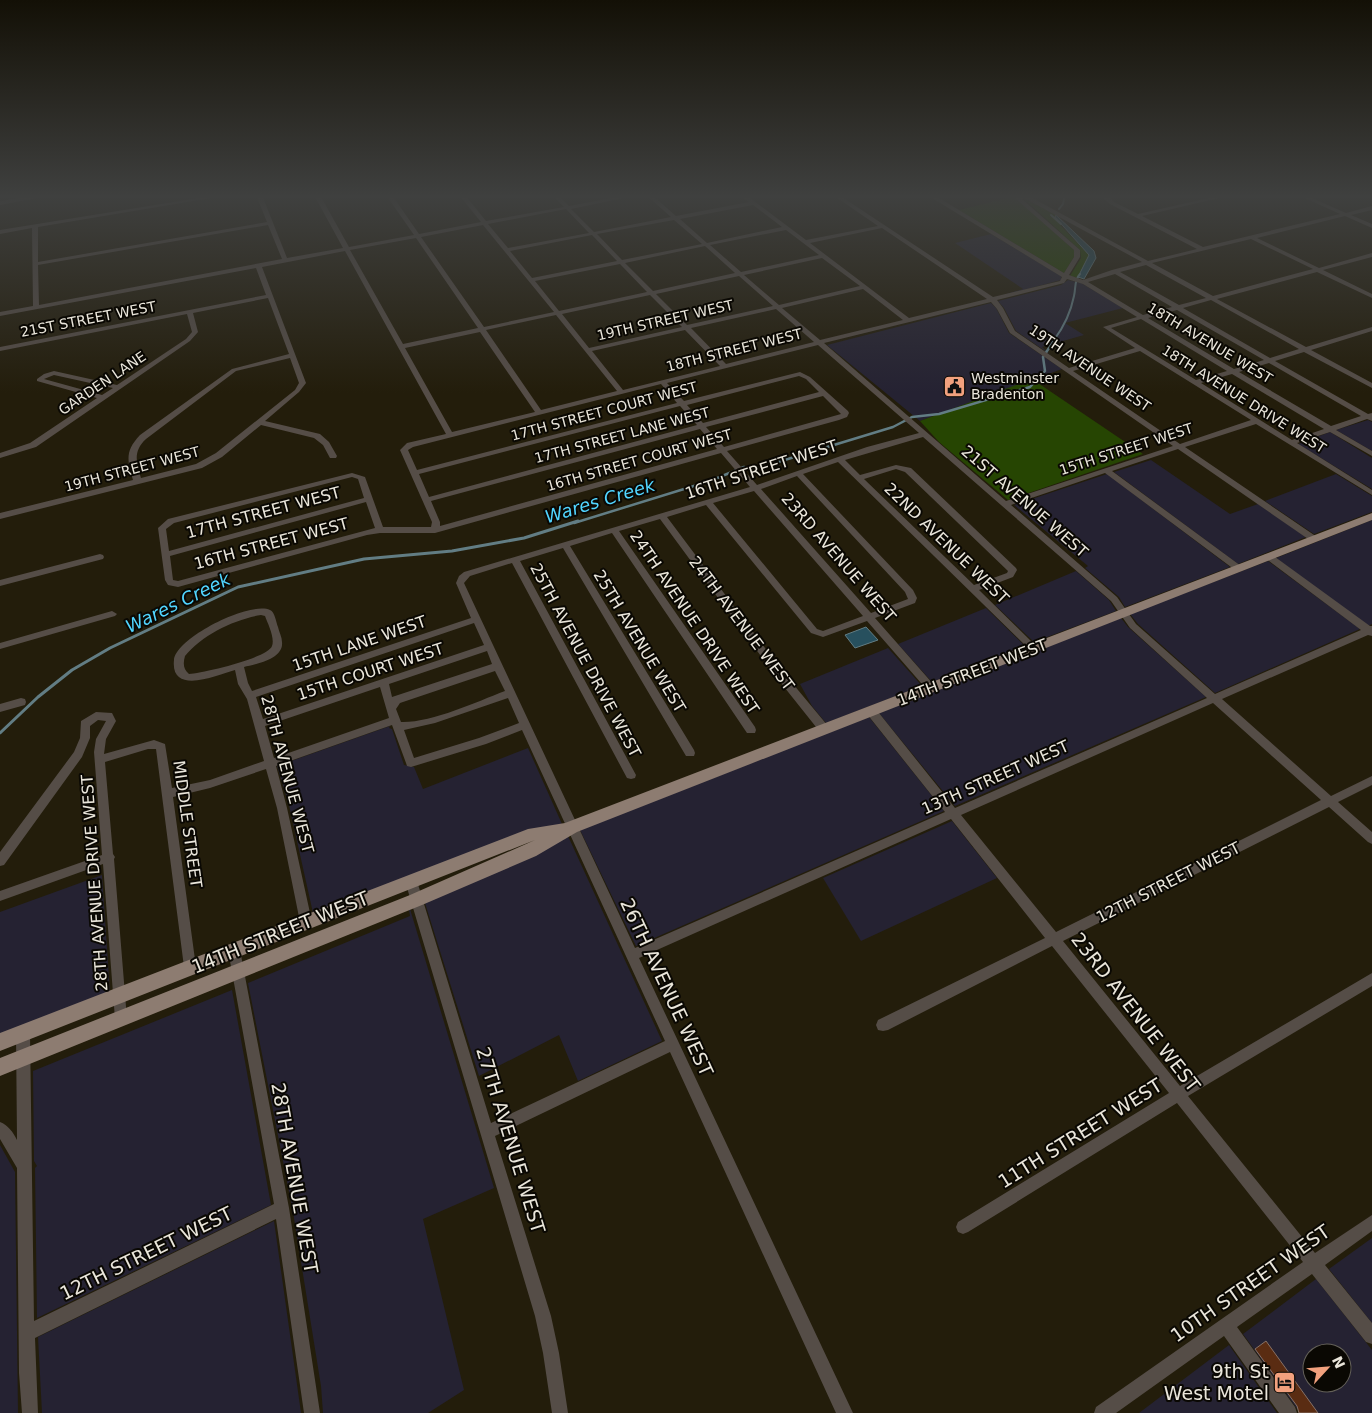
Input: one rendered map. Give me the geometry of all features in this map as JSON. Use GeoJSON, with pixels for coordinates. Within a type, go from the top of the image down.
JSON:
{"type":"FeatureCollection","features":[{"type":"Feature","properties":{"kind":"main road","name":"14TH STREET WEST"},"geometry":{"type":"LineString","coordinates":[[0,1067],[416,900],[530,851],[572,827],[1372,516]]}},
{"type":"Feature","properties":{"kind":"main road","name":"14TH STREET WEST"},"geometry":{"type":"LineString","coordinates":[[0,1042],[532,834],[572,827]]}},
{"type":"Feature","properties":{"kind":"street"},"geometry":{"type":"LineString","coordinates":[[36,261],[36,307]]}},
{"type":"Feature","properties":{"kind":"street"},"geometry":{"type":"LineString","coordinates":[[36,264],[54,261]]}},
{"type":"Feature","properties":{"kind":"street"},"geometry":{"type":"LineString","coordinates":[[0,314],[281,261]]}},
{"type":"Feature","properties":{"kind":"street"},"geometry":{"type":"LineString","coordinates":[[352,261],[450,435]]}},
{"type":"Feature","properties":{"kind":"street"},"geometry":{"type":"LineString","coordinates":[[434,261],[539,412]]}},
{"type":"Feature","properties":{"kind":"street"},"geometry":{"type":"LineString","coordinates":[[515,261],[621,392]]}},
{"type":"Feature","properties":{"kind":"street"},"geometry":{"type":"LineString","coordinates":[[531,280],[626,261]]}},
{"type":"Feature","properties":{"kind":"street","name":"21ST AVENUE WEST"},"geometry":{"type":"LineString","coordinates":[[725,261],[1114,599],[1133,626],[1372,839]]}},
{"type":"Feature","properties":{"kind":"street"},"geometry":{"type":"LineString","coordinates":[[400,347],[801,261]]}},
{"type":"Feature","properties":{"kind":"street"},"geometry":{"type":"LineString","coordinates":[[831,261],[909,321]]}},
{"type":"Feature","properties":{"kind":"street","name":"19TH AVENUE WEST"},"geometry":{"type":"LineString","coordinates":[[935,261],[993,300],[1000,308],[1012,332],[1314,539]]}},
{"type":"Feature","properties":{"kind":"street","name":"18TH AVENUE WEST"},"geometry":{"type":"LineString","coordinates":[[1040,261],[1073,280],[1082,281],[1372,454]]}},
{"type":"Feature","properties":{"kind":"street"},"geometry":{"type":"LineString","coordinates":[[1065,276],[1075,261]]}},
{"type":"Feature","properties":{"kind":"street"},"geometry":{"type":"LineString","coordinates":[[1082,281],[1151,261]]}},
{"type":"Feature","properties":{"kind":"street"},"geometry":{"type":"LineString","coordinates":[[1301,261],[1372,296]]}},
{"type":"Feature","properties":{"kind":"street"},"geometry":{"type":"LineString","coordinates":[[1141,316],[1349,261]]}},
{"type":"Feature","properties":{"kind":"street"},"geometry":{"type":"LineString","coordinates":[[621,262],[724,366]]}},
{"type":"Feature","properties":{"kind":"street"},"geometry":{"type":"LineString","coordinates":[[1147,262],[1372,386]]}},
{"type":"Feature","properties":{"kind":"street"},"geometry":{"type":"LineString","coordinates":[[258,265],[303,383],[297,391],[259,422]]}},
{"type":"Feature","properties":{"kind":"street"},"geometry":{"type":"LineString","coordinates":[[1114,271],[1371,417]]}},
{"type":"Feature","properties":{"kind":"street","name":"18TH STREET WEST"},"geometry":{"type":"LineString","coordinates":[[414,473],[404,450],[405,448],[662,381],[1059,284],[1064,280],[1065,276]]}},
{"type":"Feature","properties":{"kind":"street","name":"19TH STREET WEST"},"geometry":{"type":"LineString","coordinates":[[587,350],[865,287]]}},
{"type":"Feature","properties":{"kind":"street","name":"21ST STREET WEST"},"geometry":{"type":"LineString","coordinates":[[0,349],[270,296]]}},
{"type":"Feature","properties":{"kind":"street","name":"GARDEN LANE"},"geometry":{"type":"LineString","coordinates":[[0,456],[33,445],[194,335],[190,312]]}},
{"type":"Feature","properties":{"kind":"street","name":"18TH AVENUE DRIVE WEST"},"geometry":{"type":"LineString","coordinates":[[1141,316],[1107,326],[1108,329],[1372,493]]}},
{"type":"Feature","properties":{"kind":"street"},"geometry":{"type":"LineString","coordinates":[[1194,383],[1372,328]]}},
{"type":"Feature","properties":{"kind":"street"},"geometry":{"type":"LineString","coordinates":[[1069,370],[1139,349]]}},
{"type":"Feature","properties":{"kind":"street"},"geometry":{"type":"LineString","coordinates":[[138,482],[132,460],[132,450],[143,437],[234,370],[293,355]]}},
{"type":"Feature","properties":{"kind":"street"},"geometry":{"type":"LineString","coordinates":[[103,398],[39,380],[46,375],[54,373],[118,387]]}},
{"type":"Feature","properties":{"kind":"street","name":"17TH STREET COURT WEST"},"geometry":{"type":"LineString","coordinates":[[414,473],[800,374],[808,378],[825,393]]}},
{"type":"Feature","properties":{"kind":"street","name":"23RD AVENUE WEST"},"geometry":{"type":"LineString","coordinates":[[662,381],[931,688]]}},
{"type":"Feature","properties":{"kind":"street","name":"16TH STREET COURT WEST"},"geometry":{"type":"LineString","coordinates":[[436,530],[844,415],[843,410],[825,393]]}},
{"type":"Feature","properties":{"kind":"street","name":"17TH STREET LANE WEST"},"geometry":{"type":"LineString","coordinates":[[426,500],[825,393]]}},
{"type":"Feature","properties":{"kind":"street"},"geometry":{"type":"LineString","coordinates":[[1291,443],[1371,417]]}},
{"type":"Feature","properties":{"kind":"street","name":"15TH STREET WEST"},"geometry":{"type":"LineString","coordinates":[[1005,504],[1256,421]]}},
{"type":"Feature","properties":{"kind":"street"},"geometry":{"type":"LineString","coordinates":[[259,422],[317,436],[326,444],[333,456]]}},
{"type":"Feature","properties":{"kind":"street","name":"19TH STREET WEST"},"geometry":{"type":"LineString","coordinates":[[0,516],[185,470],[209,462],[259,422]]}},
{"type":"Feature","properties":{"kind":"street","name":"16TH STREET WEST"},"geometry":{"type":"LineString","coordinates":[[463,576],[755,488],[839,459],[924,434]]}},
{"type":"Feature","properties":{"kind":"street","name":"22ND AVENUE WEST"},"geometry":{"type":"LineString","coordinates":[[839,459],[1033,648]]}},
{"type":"Feature","properties":{"kind":"street"},"geometry":{"type":"LineString","coordinates":[[860,478],[900,467],[908,470],[1013,570],[1010,575],[972,589]]}},
{"type":"Feature","properties":{"kind":"street"},"geometry":{"type":"LineString","coordinates":[[1108,471],[1238,568]]}},
{"type":"Feature","properties":{"kind":"street"},"geometry":{"type":"LineString","coordinates":[[414,473],[436,522],[436,530]]}},
{"type":"Feature","properties":{"kind":"street"},"geometry":{"type":"LineString","coordinates":[[708,502],[810,628],[818,633],[823,634],[909,603],[913,598],[909,590],[798,473]]}},
{"type":"Feature","properties":{"kind":"street","name":"17TH STREET WEST"},"geometry":{"type":"LineString","coordinates":[[350,475],[356,475],[361,478],[369,499],[165,555],[162,528],[165,525],[199,514],[350,475]]}},
{"type":"Feature","properties":{"kind":"street"},"geometry":{"type":"LineString","coordinates":[[369,499],[380,530]]}},
{"type":"Feature","properties":{"kind":"street","name":"24TH AVENUE WEST"},"geometry":{"type":"LineString","coordinates":[[662,516],[780,675],[824,729]]}},
{"type":"Feature","properties":{"kind":"street","name":"16TH STREET WEST"},"geometry":{"type":"LineString","coordinates":[[165,555],[169,580],[174,584],[355,534],[380,530],[436,530]]}},
{"type":"Feature","properties":{"kind":"street","name":"24TH AVENUE DRIVE WEST"},"geometry":{"type":"LineString","coordinates":[[614,530],[750,730]]}},
{"type":"Feature","properties":{"kind":"street","name":"25TH AVENUE WEST"},"geometry":{"type":"LineString","coordinates":[[564,545],[690,753]]}},
{"type":"Feature","properties":{"kind":"street"},"geometry":{"type":"LineString","coordinates":[[1268,556],[1371,631]]}},
{"type":"Feature","properties":{"kind":"street"},"geometry":{"type":"LineString","coordinates":[[0,583],[100,557]]}},
{"type":"Feature","properties":{"kind":"street","name":"25TH AVENUE DRIVE WEST"},"geometry":{"type":"LineString","coordinates":[[515,560],[631,775]]}},
{"type":"Feature","properties":{"kind":"street","name":"26TH AVENUE WEST"},"geometry":{"type":"LineString","coordinates":[[463,576],[460,583],[510,693],[845,1413]]}},
{"type":"Feature","properties":{"kind":"street"},"geometry":{"type":"LineString","coordinates":[[255,613],[269,613],[275,627],[278,646],[269,656],[239,666],[193,679],[187,678],[181,673],[179,664],[180,654],[188,646],[232,618],[255,613]]}},
{"type":"Feature","properties":{"kind":"street"},"geometry":{"type":"LineString","coordinates":[[0,646],[112,614]]}},
{"type":"Feature","properties":{"kind":"street","name":"15TH LANE WEST"},"geometry":{"type":"LineString","coordinates":[[250,695],[477,619]]}},
{"type":"Feature","properties":{"kind":"street","name":"13TH STREET WEST"},"geometry":{"type":"LineString","coordinates":[[632,955],[1371,631]]}},
{"type":"Feature","properties":{"kind":"street","name":"15TH COURT WEST"},"geometry":{"type":"LineString","coordinates":[[259,724],[490,647]]}},
{"type":"Feature","properties":{"kind":"street","name":"28TH AVENUE WEST"},"geometry":{"type":"LineString","coordinates":[[239,666],[242,684],[250,695],[282,808],[306,922]]}},
{"type":"Feature","properties":{"kind":"street"},"geometry":{"type":"LineString","coordinates":[[391,708],[393,703],[406,697],[498,666]]}},
{"type":"Feature","properties":{"kind":"street"},"geometry":{"type":"LineString","coordinates":[[383,682],[411,763],[482,741],[525,724]]}},
{"type":"Feature","properties":{"kind":"street"},"geometry":{"type":"LineString","coordinates":[[167,794],[210,784],[396,723],[406,727],[428,721],[510,693]]}},
{"type":"Feature","properties":{"kind":"street"},"geometry":{"type":"LineString","coordinates":[[0,708],[21,702]]}},
{"type":"Feature","properties":{"kind":"street","name":"23RD AVENUE WEST"},"geometry":{"type":"LineString","coordinates":[[871,711],[1372,1336]]}},
{"type":"Feature","properties":{"kind":"street"},"geometry":{"type":"LineString","coordinates":[[0,861],[82,748],[85,738],[85,724],[96,716],[105,715],[110,718],[111,721],[99,746],[82,748]]}},
{"type":"Feature","properties":{"kind":"street","name":"MIDDLE STREET"},"geometry":{"type":"LineString","coordinates":[[101,758],[148,745],[158,745],[161,747],[190,967]]}},
{"type":"Feature","properties":{"kind":"street","name":"28TH AVENUE DRIVE WEST"},"geometry":{"type":"LineString","coordinates":[[99,746],[122,1018]]}},
{"type":"Feature","properties":{"kind":"street","name":"12TH STREET WEST"},"geometry":{"type":"LineString","coordinates":[[883,1025],[1372,780]]}},
{"type":"Feature","properties":{"kind":"street"},"geometry":{"type":"LineString","coordinates":[[0,896],[109,857]]}},
{"type":"Feature","properties":{"kind":"street","name":"27TH AVENUE WEST"},"geometry":{"type":"LineString","coordinates":[[411,881],[543,1316],[552,1353],[560,1413]]}},
{"type":"Feature","properties":{"kind":"street","name":"28TH AVENUE WEST"},"geometry":{"type":"LineString","coordinates":[[234,950],[282,1208],[312,1413]]}},
{"type":"Feature","properties":{"kind":"street","name":"11TH STREET WEST"},"geometry":{"type":"LineString","coordinates":[[963,1227],[1372,979]]}},
{"type":"Feature","properties":{"kind":"street"},"geometry":{"type":"LineString","coordinates":[[23,1033],[27,1333],[30,1413]]}},
{"type":"Feature","properties":{"kind":"street"},"geometry":{"type":"LineString","coordinates":[[488,1132],[672,1044]]}},
{"type":"Feature","properties":{"kind":"street"},"geometry":{"type":"LineString","coordinates":[[0,1129],[8,1137],[24,1167]]}},
{"type":"Feature","properties":{"kind":"street","name":"12TH STREET WEST"},"geometry":{"type":"LineString","coordinates":[[27,1333],[282,1208]]}},
{"type":"Feature","properties":{"kind":"street","name":"10TH STREET WEST"},"geometry":{"type":"LineString","coordinates":[[1102,1413],[1372,1222]]}},
{"type":"Feature","properties":{"kind":"street"},"geometry":{"type":"LineString","coordinates":[[1226,1325],[1289,1413]]}},
{"type":"Feature","properties":{"kind":"shaded area"},"geometry":{"type":"Polygon","coordinates":[[[982,261],[1036,261],[1061,276],[1061,280],[994,298],[1023,289],[982,261]]]}},
{"type":"Feature","properties":{"kind":"shaded area"},"geometry":{"type":"Polygon","coordinates":[[[1068,280],[1081,283],[1123,308],[1065,323],[1084,335],[1042,347],[1051,355],[1016,331],[1004,308],[998,301],[1061,285],[1068,280]]]}},
{"type":"Feature","properties":{"kind":"shaded area"},"geometry":{"type":"Polygon","coordinates":[[[991,303],[996,308],[1009,333],[1062,369],[920,421],[827,345],[991,303]]]}},
{"type":"Feature","properties":{"kind":"shaded area"},"geometry":{"type":"Polygon","coordinates":[[[1368,420],[1372,422],[1372,451],[1336,430],[1368,420]]]}},
{"type":"Feature","properties":{"kind":"shaded area"},"geometry":{"type":"Polygon","coordinates":[[[1330,432],[1372,458],[1372,489],[1298,444],[1330,432]]]}},
{"type":"Feature","properties":{"kind":"shaded area"},"geometry":{"type":"Polygon","coordinates":[[[1151,460],[1230,514],[1258,504],[1306,537],[1238,564],[1114,472],[1151,460]]]}},
{"type":"Feature","properties":{"kind":"shaded area"},"geometry":{"type":"Polygon","coordinates":[[[1107,474],[1230,567],[1125,607],[1119,597],[1085,568],[1088,566],[1014,505],[1107,474]]]}},
{"type":"Feature","properties":{"kind":"shaded area"},"geometry":{"type":"Polygon","coordinates":[[[1336,474],[1372,496],[1372,512],[1314,534],[1265,501],[1336,474]]]}},
{"type":"Feature","properties":{"kind":"shaded area"},"geometry":{"type":"Polygon","coordinates":[[[1372,520],[1372,624],[1368,626],[1276,558],[1372,520]]]}},
{"type":"Feature","properties":{"kind":"shaded area"},"geometry":{"type":"Polygon","coordinates":[[[1268,561],[1360,629],[1215,693],[1138,624],[1130,614],[1268,561]]]}},
{"type":"Feature","properties":{"kind":"shaded area"},"geometry":{"type":"Polygon","coordinates":[[[1076,571],[1109,600],[1116,611],[1034,642],[995,605],[1076,571]]]}},
{"type":"Feature","properties":{"kind":"shaded area"},"geometry":{"type":"Polygon","coordinates":[[[986,608],[1025,646],[932,682],[898,644],[986,608]]]}},
{"type":"Feature","properties":{"kind":"shaded area"},"geometry":{"type":"Polygon","coordinates":[[[1121,618],[1128,627],[1206,697],[955,806],[879,713],[1121,618]]]}},
{"type":"Feature","properties":{"kind":"shaded area"},"geometry":{"type":"Polygon","coordinates":[[[888,648],[922,686],[826,723],[812,706],[800,684],[888,648]]]}},
{"type":"Feature","properties":{"kind":"shaded area"},"geometry":{"type":"Polygon","coordinates":[[[869,717],[944,811],[636,946],[580,830],[869,717]]]}},
{"type":"Feature","properties":{"kind":"shaded area"},"geometry":{"type":"Polygon","coordinates":[[[390,726],[389,728],[392,729],[404,765],[414,767],[423,789],[528,748],[562,824],[313,913],[289,805],[277,766],[390,726]]]}},
{"type":"Feature","properties":{"kind":"shaded area"},"geometry":{"type":"Polygon","coordinates":[[[952,821],[997,878],[861,941],[823,878],[952,821]]]}},
{"type":"Feature","properties":{"kind":"shaded area"},"geometry":{"type":"Polygon","coordinates":[[[568,836],[662,1041],[578,1081],[559,1035],[479,1076],[425,903],[568,836]]]}},
{"type":"Feature","properties":{"kind":"shaded area"},"geometry":{"type":"Polygon","coordinates":[[[102,875],[110,993],[0,1036],[0,912],[102,875]]]}},
{"type":"Feature","properties":{"kind":"shaded area"},"geometry":{"type":"Polygon","coordinates":[[[409,909],[494,1188],[423,1219],[464,1390],[428,1413],[323,1413],[321,1386],[293,1212],[248,983],[410,916],[409,909]]]}},
{"type":"Feature","properties":{"kind":"shaded area"},"geometry":{"type":"Polygon","coordinates":[[[232,990],[271,1205],[37,1318],[35,1168],[37,1166],[34,1161],[33,1071],[232,990]]]}},
{"type":"Feature","properties":{"kind":"shaded area"},"geometry":{"type":"Polygon","coordinates":[[[0,1145],[15,1172],[18,1413],[0,1413],[0,1145]]]}},
{"type":"Feature","properties":{"kind":"shaded area"},"geometry":{"type":"Polygon","coordinates":[[[274,1221],[301,1413],[42,1413],[38,1337],[274,1221]]]}},
{"type":"Feature","properties":{"kind":"shaded area"},"geometry":{"type":"Polygon","coordinates":[[[1372,1238],[1372,1323],[1329,1269],[1372,1238]]]}},
{"type":"Feature","properties":{"kind":"shaded area"},"geometry":{"type":"Polygon","coordinates":[[[1316,1279],[1372,1350],[1372,1413],[1300,1413],[1243,1334],[1316,1279]]]}},
{"type":"Feature","properties":{"kind":"shaded area"},"geometry":{"type":"Polygon","coordinates":[[[1229,1345],[1277,1413],[1139,1413],[1229,1345]]]}},
{"type":"Feature","properties":{"kind":"green space"},"geometry":{"type":"Polygon","coordinates":[[[1044,261],[1072,261],[1064,273],[1044,261]]]}},
{"type":"Feature","properties":{"kind":"green space"},"geometry":{"type":"Polygon","coordinates":[[[1079,261],[1086,261],[1078,277],[1084,279],[1070,276],[1079,261]]]}},
{"type":"Feature","properties":{"kind":"green space"},"geometry":{"type":"Polygon","coordinates":[[[1032,379],[1143,454],[1008,500],[939,442],[920,421],[1032,379]]]}},
{"type":"Feature","properties":{"kind":"water"},"geometry":{"type":"Polygon","coordinates":[[[1086,261],[1094,261],[1084,279],[1078,277],[1086,261]]]}},
{"type":"Feature","properties":{"kind":"water"},"geometry":{"type":"Polygon","coordinates":[[[866,627],[878,640],[855,648],[845,635],[866,627]]]}},
{"type":"Feature","properties":{"kind":"building","name":"9th St West Motel"},"geometry":{"type":"Polygon","coordinates":[[[1266,1341],[1318,1413],[1299,1413],[1297,1406],[1255,1349],[1266,1341]]]}},
{"type":"Feature","properties":{"kind":"waterway","name":"Wares Creek"},"geometry":{"type":"LineString","coordinates":[[1054,340],[1069,313],[1076,281],[1080,274]]}},
{"type":"Feature","properties":{"kind":"waterway","name":"Wares Creek"},"geometry":{"type":"LineString","coordinates":[[574,523],[710,481],[744,467],[755,469],[893,427],[912,417],[939,414],[1030,387],[1045,371],[1043,357],[1055,339]]}},
{"type":"Feature","properties":{"kind":"waterway","name":"Wares Creek"},"geometry":{"type":"LineString","coordinates":[[0,733],[38,697],[72,670],[110,648],[238,587],[364,559],[452,551],[524,538],[578,521]]}},
{"type":"Feature","properties":{"kind":"place","name":"Westminster Bradenton"},"geometry":{"type":"Point","coordinates":[955,386]}},
{"type":"Feature","properties":{"kind":"place","name":"9th St West Motel"},"geometry":{"type":"Point","coordinates":[1285,1382]}}]}
